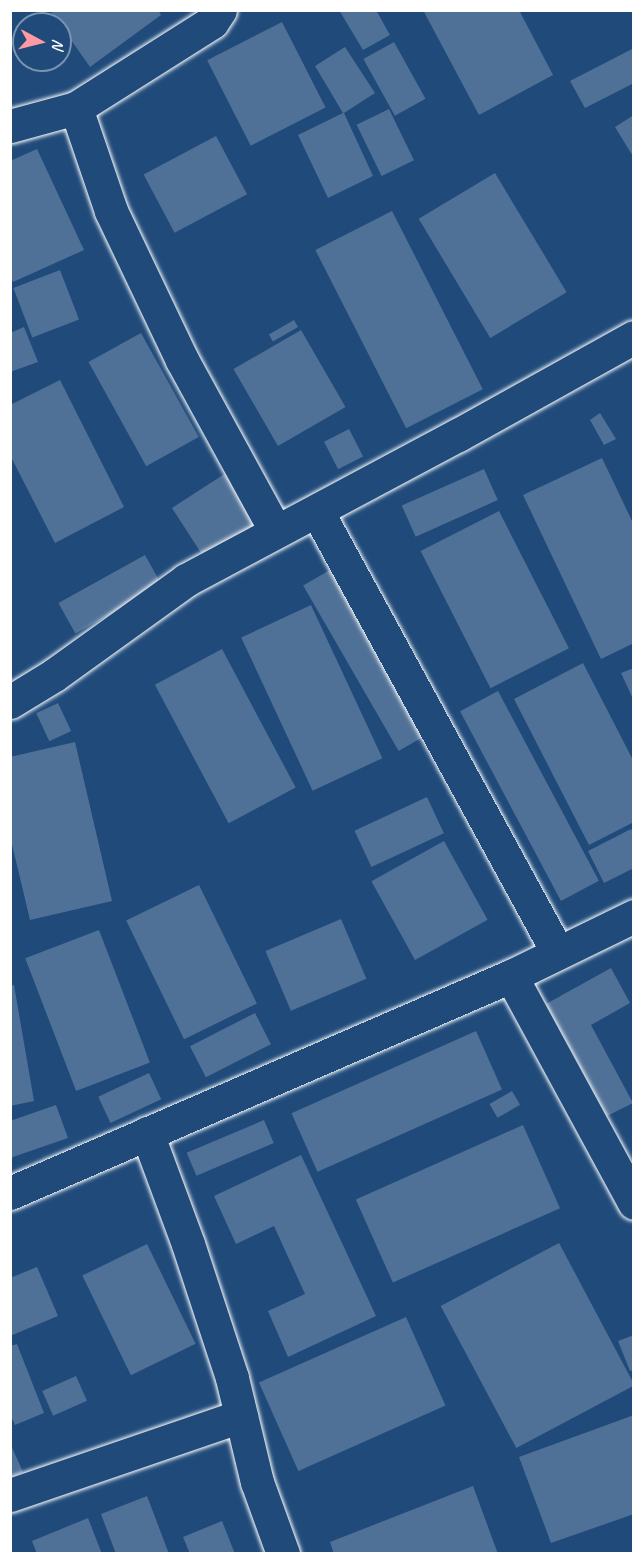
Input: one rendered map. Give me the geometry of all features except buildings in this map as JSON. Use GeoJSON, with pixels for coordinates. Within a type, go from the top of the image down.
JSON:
{"type":"FeatureCollection","features":[{"type":"Feature","properties":{"kind":"street"},"geometry":{"type":"LineString","coordinates":[[10,126],[76,108],[212,22],[220,10]]}},
{"type":"Feature","properties":{"kind":"street"},"geometry":{"type":"LineString","coordinates":[[76,108],[111,211],[166,328],[275,530]]}},
{"type":"Feature","properties":{"kind":"street"},"geometry":{"type":"LineString","coordinates":[[10,702],[54,675],[186,580],[275,530],[317,511],[633,337]]}},
{"type":"Feature","properties":{"kind":"street"},"geometry":{"type":"LineString","coordinates":[[317,511],[558,953]]}},
{"type":"Feature","properties":{"kind":"street"},"geometry":{"type":"LineString","coordinates":[[10,1193],[511,976],[633,916]]}},
{"type":"Feature","properties":{"kind":"street"},"geometry":{"type":"LineString","coordinates":[[511,976],[633,1203]]}},
{"type":"Feature","properties":{"kind":"street"},"geometry":{"type":"LineString","coordinates":[[147,1133],[188,1244],[232,1378],[257,1482],[283,1554]]}},
{"type":"Feature","properties":{"kind":"street"},"geometry":{"type":"LineString","coordinates":[[10,1495],[241,1416]]}}]}
